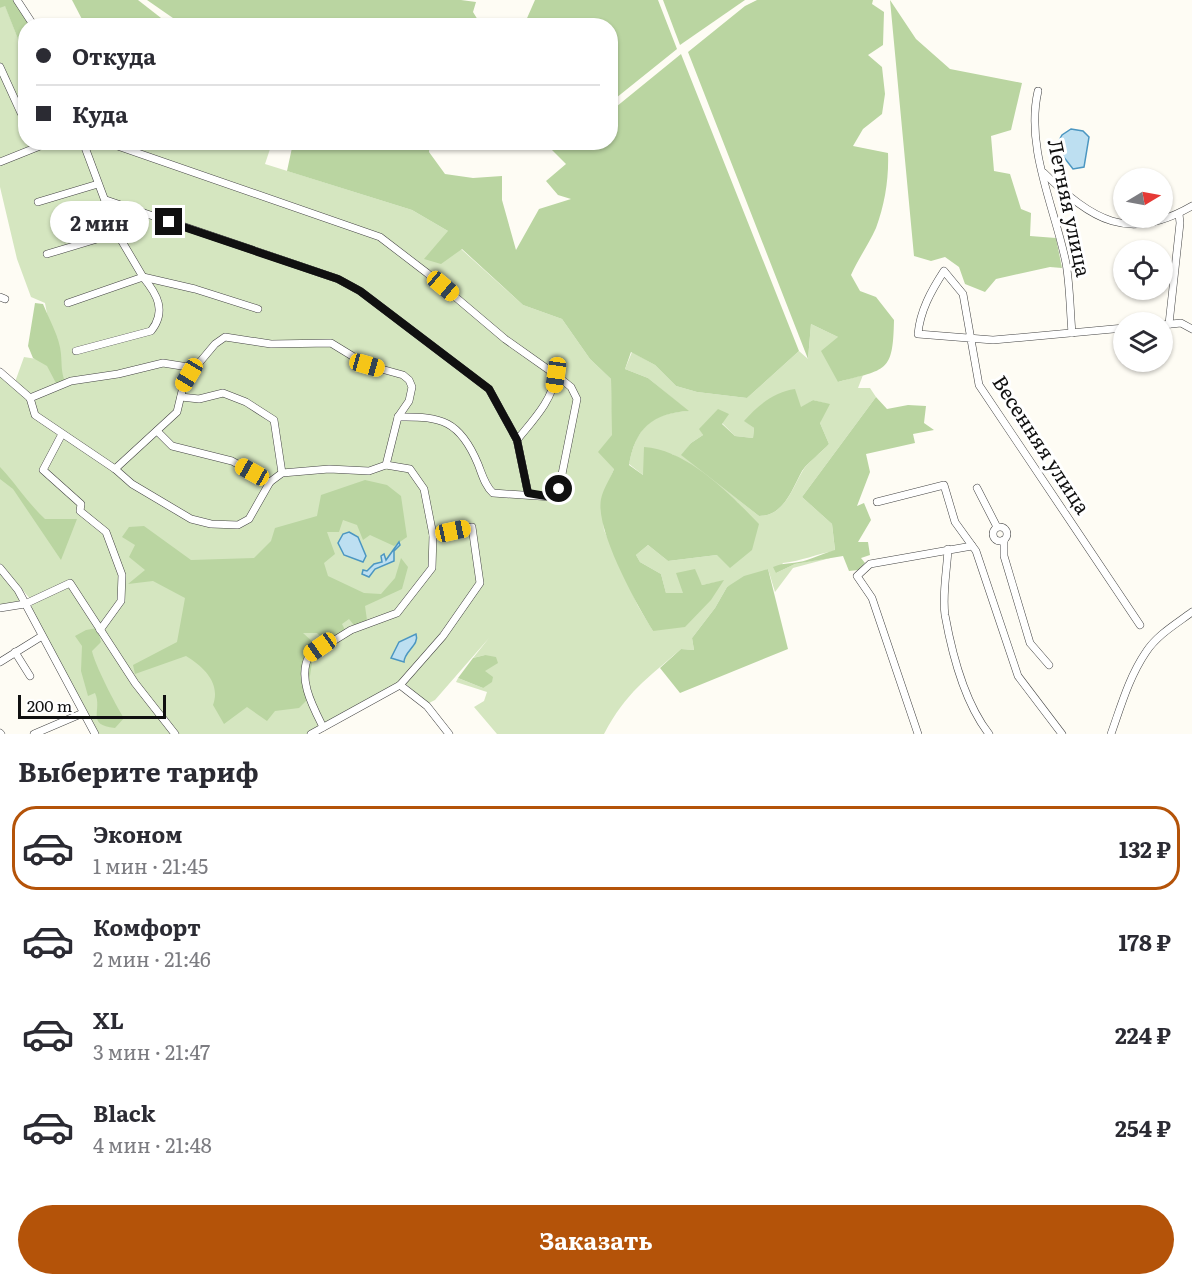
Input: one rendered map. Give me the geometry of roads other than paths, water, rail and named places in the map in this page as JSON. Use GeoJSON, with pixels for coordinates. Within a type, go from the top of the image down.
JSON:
{"type":"FeatureCollection","features":[{"type":"Feature","properties":{"kind":"street"},"geometry":{"type":"LineString","coordinates":[[17,0],[29,18]]}},
{"type":"Feature","properties":{"kind":"street"},"geometry":{"type":"LineString","coordinates":[[0,67],[18,106]]}},
{"type":"Feature","properties":{"kind":"street","name":"Летняя улица"},"geometry":{"type":"LineString","coordinates":[[1038,91],[1033,113],[1043,172],[1066,265],[1072,333]]}},
{"type":"Feature","properties":{"kind":"street"},"geometry":{"type":"LineString","coordinates":[[0,162],[30,150]]}},
{"type":"Feature","properties":{"kind":"street"},"geometry":{"type":"LineString","coordinates":[[76,351],[151,332],[159,315],[160,302],[117,233],[86,150]]}},
{"type":"Feature","properties":{"kind":"street"},"geometry":{"type":"LineString","coordinates":[[129,150],[380,237],[427,273],[505,339],[572,387],[577,399],[559,489],[552,497],[528,493],[499,495],[488,489],[476,459],[453,425],[444,420],[398,417]]}},
{"type":"Feature","properties":{"kind":"street"},"geometry":{"type":"LineString","coordinates":[[1043,172],[1067,196],[1113,223],[1121,225],[1152,221],[1179,214],[1192,206]]}},
{"type":"Feature","properties":{"kind":"street"},"geometry":{"type":"LineString","coordinates":[[38,202],[98,184]]}},
{"type":"Feature","properties":{"kind":"street"},"geometry":{"type":"LineString","coordinates":[[106,200],[338,279],[360,291],[489,389],[517,440],[528,493]]}},
{"type":"Feature","properties":{"kind":"street"},"geometry":{"type":"LineString","coordinates":[[1168,312],[1180,223],[1179,214]]}},
{"type":"Feature","properties":{"kind":"street"},"geometry":{"type":"LineString","coordinates":[[46,254],[117,233]]}},
{"type":"Feature","properties":{"kind":"street","name":"Весенняя улица"},"geometry":{"type":"LineString","coordinates":[[971,339],[918,334],[919,321],[931,291],[944,271],[963,294],[971,339],[979,385],[1140,625]]}},
{"type":"Feature","properties":{"kind":"street"},"geometry":{"type":"LineString","coordinates":[[68,303],[143,277],[195,289],[258,309]]}},
{"type":"Feature","properties":{"kind":"street"},"geometry":{"type":"LineString","coordinates":[[1173,324],[1181,323],[1192,329]]}},
{"type":"Feature","properties":{"kind":"street"},"geometry":{"type":"LineString","coordinates":[[971,339],[993,340],[1113,329]]}},
{"type":"Feature","properties":{"kind":"street"},"geometry":{"type":"LineString","coordinates":[[115,469],[177,412],[183,387],[189,375],[214,344],[225,337],[271,344],[331,343],[367,365],[403,375],[412,387],[409,401],[398,417],[386,465]]}},
{"type":"Feature","properties":{"kind":"street"},"geometry":{"type":"LineString","coordinates":[[30,398],[71,381],[118,374],[163,363],[188,367],[189,375]]}},
{"type":"Feature","properties":{"kind":"street"},"geometry":{"type":"LineString","coordinates":[[0,372],[30,398],[35,415],[115,469],[132,484],[191,519],[211,524],[238,525],[249,519],[270,482],[282,473],[329,469],[369,471],[386,465],[410,469],[424,489],[433,535],[432,568],[397,613],[351,630],[306,660],[307,693],[323,727]]}},
{"type":"Feature","properties":{"kind":"street"},"geometry":{"type":"LineString","coordinates":[[517,440],[546,404],[554,389],[556,375]]}},
{"type":"Feature","properties":{"kind":"street"},"geometry":{"type":"LineString","coordinates":[[181,397],[199,399],[223,393],[246,402],[273,420],[282,473]]}},
{"type":"Feature","properties":{"kind":"street"},"geometry":{"type":"LineString","coordinates":[[157,431],[172,446],[232,461],[270,482]]}},
{"type":"Feature","properties":{"kind":"street"},"geometry":{"type":"LineString","coordinates":[[62,434],[43,470],[81,504],[80,512],[106,532],[122,576],[121,601],[100,630]]}},
{"type":"Feature","properties":{"kind":"street"},"geometry":{"type":"LineString","coordinates":[[877,502],[944,485],[955,522],[972,546],[1018,676],[1062,734]]}},
{"type":"Feature","properties":{"kind":"street"},"geometry":{"type":"LineString","coordinates":[[976,488],[997,527],[1006,529],[1004,556],[1030,643],[1049,665]]}},
{"type":"Feature","properties":{"kind":"street"},"geometry":{"type":"LineString","coordinates":[[310,734],[400,685],[443,636],[480,583],[472,527],[433,535]]}},
{"type":"Feature","properties":{"kind":"street"},"geometry":{"type":"LineString","coordinates":[[918,734],[872,598],[857,576],[870,564],[972,546]]}},
{"type":"Feature","properties":{"kind":"street"},"geometry":{"type":"LineString","coordinates":[[948,549],[945,614],[958,666],[976,718],[989,734]]}},
{"type":"Feature","properties":{"kind":"street"},"geometry":{"type":"LineString","coordinates":[[0,568],[18,590],[95,734]]}},
{"type":"Feature","properties":{"kind":"street"},"geometry":{"type":"LineString","coordinates":[[0,608],[25,604],[70,583],[135,683],[175,734]]}},
{"type":"Feature","properties":{"kind":"street"},"geometry":{"type":"LineString","coordinates":[[1111,734],[1127,688],[1146,651],[1162,633],[1192,612]]}},
{"type":"Feature","properties":{"kind":"street"},"geometry":{"type":"LineString","coordinates":[[0,662],[42,636]]}},
{"type":"Feature","properties":{"kind":"street"},"geometry":{"type":"LineString","coordinates":[[15,652],[30,676]]}},
{"type":"Feature","properties":{"kind":"street"},"geometry":{"type":"LineString","coordinates":[[400,685],[427,706],[449,734]]}},
{"type":"Feature","properties":{"kind":"street"},"geometry":{"type":"LineString","coordinates":[[34,734],[83,713]]}},
{"type":"Feature","properties":{"kind":"water"},"geometry":{"type":"Polygon","coordinates":[[[1071,129],[1083,131],[1089,137],[1084,167],[1073,169],[1059,151],[1057,144],[1062,135],[1071,129]]]}},
{"type":"Feature","properties":{"kind":"water"},"geometry":{"type":"Polygon","coordinates":[[[349,532],[358,537],[366,556],[363,562],[344,555],[338,543],[343,534],[349,532]]]}},
{"type":"Feature","properties":{"kind":"water"},"geometry":{"type":"Polygon","coordinates":[[[399,542],[400,545],[394,551],[394,561],[375,569],[369,577],[362,574],[363,570],[367,571],[374,564],[382,562],[381,556],[384,554],[386,560],[399,542]]]}},
{"type":"Feature","properties":{"kind":"water"},"geometry":{"type":"Polygon","coordinates":[[[416,634],[416,641],[404,662],[391,658],[399,642],[416,634]]]}}]}
